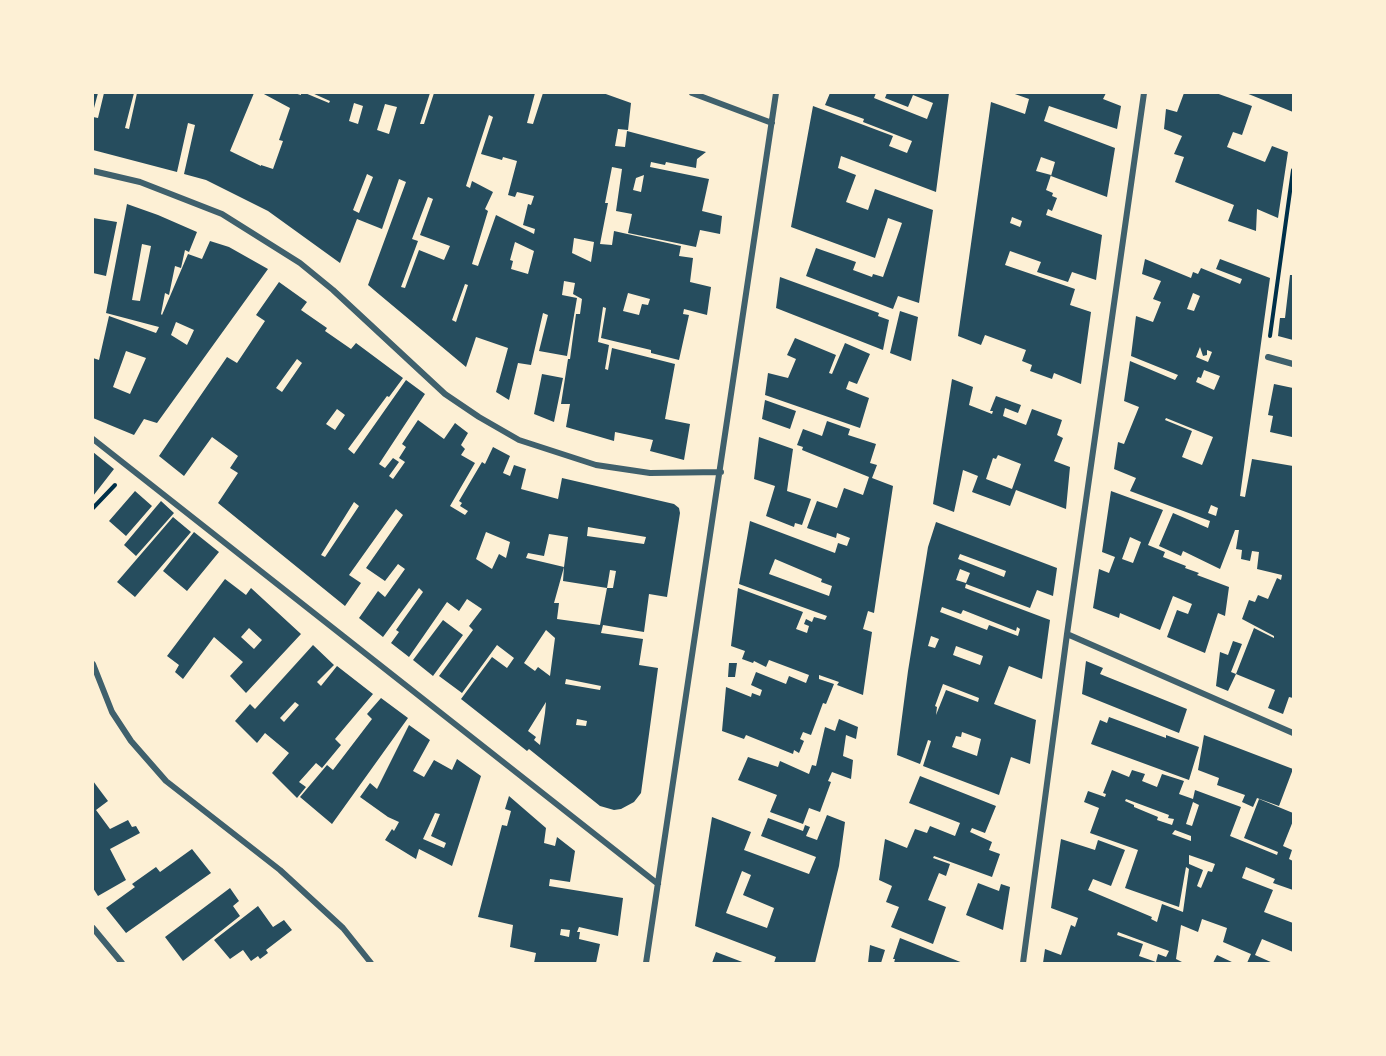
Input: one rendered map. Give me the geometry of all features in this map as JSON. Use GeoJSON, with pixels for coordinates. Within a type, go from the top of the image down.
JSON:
{"type":"FeatureCollection","features":[{"type":"Feature","properties":{"kind":"street"},"geometry":{"type":"LineString","coordinates":[[692,93],[772,123]]}},
{"type":"Feature","properties":{"kind":"street"},"geometry":{"type":"LineString","coordinates":[[646,963],[776,93]]}},
{"type":"Feature","properties":{"kind":"street"},"geometry":{"type":"LineString","coordinates":[[1023,963],[1144,93]]}},
{"type":"Feature","properties":{"kind":"street"},"geometry":{"type":"LineString","coordinates":[[93,171],[140,182],[222,214],[300,263],[333,290],[445,394],[519,440],[596,465],[650,473],[721,472]]}},
{"type":"Feature","properties":{"kind":"street"},"geometry":{"type":"LineString","coordinates":[[1268,357],[1293,364]]}},
{"type":"Feature","properties":{"kind":"street"},"geometry":{"type":"LineString","coordinates":[[93,439],[658,885]]}},
{"type":"Feature","properties":{"kind":"street"},"geometry":{"type":"LineString","coordinates":[[1067,634],[1293,733]]}},
{"type":"Feature","properties":{"kind":"street"},"geometry":{"type":"LineString","coordinates":[[93,664],[112,712],[131,741],[166,781],[280,870],[343,928],[370,963]]}},
{"type":"Feature","properties":{"kind":"street"},"geometry":{"type":"LineString","coordinates":[[93,928],[122,963]]}},
{"type":"Feature","properties":{"kind":"path"},"geometry":{"type":"LineString","coordinates":[[1268,357],[1293,170]]}},
{"type":"Feature","properties":{"kind":"path"},"geometry":{"type":"LineString","coordinates":[[93,508],[131,468]]}},
{"type":"Feature","properties":{"kind":"building"},"geometry":{"type":"Polygon","coordinates":[[[93,93],[98,93],[94,108],[93,108],[93,93]]]}},
{"type":"Feature","properties":{"kind":"building"},"geometry":{"type":"Polygon","coordinates":[[[104,93],[134,93],[125,128],[129,129],[137,93],[254,93],[230,151],[261,166],[273,169],[283,141],[279,140],[290,108],[262,93],[301,95],[305,93],[329,103],[330,101],[312,93],[430,93],[420,124],[424,124],[434,93],[535,93],[527,123],[533,124],[543,93],[603,93],[631,103],[628,130],[618,129],[615,146],[625,147],[627,131],[706,152],[697,159],[696,168],[666,162],[665,165],[651,162],[650,167],[709,179],[702,211],[722,216],[720,234],[700,230],[696,247],[628,233],[632,214],[616,211],[622,169],[612,167],[600,244],[612,245],[614,231],[681,246],[679,256],[693,258],[690,282],[711,287],[707,315],[684,309],[683,314],[689,315],[679,360],[651,353],[651,350],[601,338],[606,308],[603,307],[598,342],[609,345],[605,369],[608,370],[612,348],[675,364],[665,419],[690,424],[684,460],[650,451],[653,440],[615,432],[614,441],[566,427],[570,404],[561,404],[576,314],[580,314],[582,299],[573,294],[575,283],[564,281],[562,295],[577,298],[567,356],[539,351],[548,315],[543,313],[531,365],[518,363],[509,400],[496,392],[508,348],[476,337],[466,367],[368,285],[406,182],[399,179],[382,229],[357,219],[340,263],[268,211],[206,180],[184,174],[195,125],[188,123],[177,172],[93,150],[93,117],[98,118],[104,93]],[[354,103],[349,121],[358,124],[363,106],[354,103]],[[385,104],[377,130],[389,134],[397,107],[385,104]],[[489,115],[466,186],[470,188],[472,181],[493,192],[485,209],[488,211],[472,264],[478,266],[496,215],[534,234],[535,229],[523,225],[528,204],[531,205],[534,196],[517,192],[515,197],[508,195],[517,161],[503,157],[502,160],[481,154],[493,117],[489,115]],[[367,174],[353,210],[359,213],[373,177],[367,174]],[[644,175],[636,178],[633,190],[641,192],[644,175]],[[428,197],[412,239],[418,241],[401,287],[405,288],[419,250],[444,260],[450,246],[420,235],[433,199],[428,197]],[[574,238],[572,253],[591,262],[594,242],[574,238]],[[515,242],[510,260],[513,261],[511,269],[528,274],[534,251],[515,242]],[[465,284],[452,320],[456,322],[468,285],[465,284]],[[628,293],[623,311],[639,315],[642,304],[648,305],[650,299],[628,293]]]}},
{"type":"Feature","properties":{"kind":"building"},"geometry":{"type":"Polygon","coordinates":[[[830,93],[876,93],[874,98],[927,119],[933,103],[913,95],[908,107],[885,98],[887,93],[949,93],[936,192],[841,156],[838,168],[856,175],[846,202],[868,210],[875,189],[933,210],[919,303],[898,296],[893,309],[806,276],[816,248],[856,262],[853,270],[872,277],[873,274],[883,277],[902,223],[888,218],[875,258],[791,227],[813,106],[893,136],[889,146],[907,153],[912,141],[863,122],[864,119],[825,105],[830,93]]]}},
{"type":"Feature","properties":{"kind":"building"},"geometry":{"type":"Polygon","coordinates":[[[1012,93],[1106,93],[1103,99],[1121,106],[1117,129],[1049,106],[1044,121],[1115,148],[1107,197],[1051,176],[1055,162],[1041,157],[1036,171],[1051,175],[1046,190],[1057,198],[1052,211],[1048,209],[1046,215],[1102,235],[1096,280],[1072,272],[1068,282],[1037,272],[1041,262],[1010,251],[1005,265],[1075,289],[1070,305],[1091,312],[1081,384],[1054,373],[1052,379],[1030,371],[1032,365],[1022,361],[1026,350],[985,335],[981,345],[958,336],[991,102],[1025,114],[1029,99],[1012,93]],[[1012,217],[1010,223],[1020,227],[1022,221],[1012,217]]]}},
{"type":"Feature","properties":{"kind":"building"},"geometry":{"type":"Polygon","coordinates":[[[1184,93],[1216,93],[1252,106],[1242,135],[1233,132],[1227,147],[1265,162],[1272,146],[1288,152],[1278,218],[1257,209],[1256,231],[1228,221],[1234,205],[1175,182],[1184,157],[1174,154],[1182,136],[1164,129],[1166,109],[1177,112],[1184,93]]]}},
{"type":"Feature","properties":{"kind":"building"},"geometry":{"type":"Polygon","coordinates":[[[1246,93],[1293,93],[1293,112],[1246,93]]]}},
{"type":"Feature","properties":{"kind":"building"},"geometry":{"type":"Polygon","coordinates":[[[127,204],[197,232],[189,252],[185,250],[181,268],[175,266],[169,295],[165,293],[162,315],[188,254],[202,259],[210,241],[229,247],[268,269],[157,423],[144,419],[134,435],[93,418],[93,358],[99,360],[109,316],[156,333],[159,327],[106,313],[127,204]],[[142,244],[132,300],[140,301],[151,246],[142,244]],[[176,322],[171,335],[187,345],[194,330],[176,322]],[[126,351],[113,387],[130,394],[146,358],[126,351]]]}},
{"type":"Feature","properties":{"kind":"building"},"geometry":{"type":"Polygon","coordinates":[[[93,218],[117,222],[106,276],[93,273],[93,218]]]}},
{"type":"Feature","properties":{"kind":"building"},"geometry":{"type":"Polygon","coordinates":[[[1145,259],[1191,278],[1193,272],[1198,274],[1201,268],[1240,284],[1242,279],[1216,269],[1220,259],[1270,278],[1240,496],[1245,497],[1252,459],[1293,466],[1293,698],[1289,697],[1283,714],[1268,708],[1275,690],[1236,674],[1254,628],[1274,638],[1242,619],[1249,600],[1255,602],[1258,595],[1268,599],[1277,578],[1281,580],[1282,575],[1257,569],[1259,552],[1252,551],[1250,561],[1241,559],[1242,550],[1236,549],[1239,530],[1235,530],[1220,569],[1183,551],[1181,556],[1159,546],[1173,513],[1208,528],[1210,521],[1130,491],[1136,478],[1114,469],[1118,442],[1124,444],[1139,407],[1124,401],[1130,361],[1175,380],[1178,375],[1131,356],[1136,316],[1153,322],[1161,302],[1153,299],[1161,281],[1142,274],[1145,259]],[[1193,293],[1187,309],[1194,311],[1200,296],[1193,293]],[[1200,347],[1196,357],[1208,362],[1212,352],[1207,350],[1207,355],[1203,356],[1200,347]],[[1204,370],[1201,378],[1198,377],[1196,382],[1214,390],[1220,376],[1204,370]],[[1166,418],[1165,420],[1192,431],[1182,457],[1202,465],[1213,437],[1166,418]],[[1211,505],[1208,513],[1216,516],[1218,508],[1211,505]]]}},
{"type":"Feature","properties":{"kind":"building"},"geometry":{"type":"Polygon","coordinates":[[[1290,275],[1293,275],[1293,340],[1278,336],[1280,318],[1285,318],[1290,275]]]}},
{"type":"Feature","properties":{"kind":"building"},"geometry":{"type":"Polygon","coordinates":[[[780,277],[879,313],[878,316],[889,320],[883,350],[776,308],[780,277]]]}},
{"type":"Feature","properties":{"kind":"building"},"geometry":{"type":"Polygon","coordinates":[[[279,282],[307,302],[301,310],[327,328],[325,331],[351,349],[356,343],[403,378],[348,449],[354,454],[406,380],[425,394],[379,464],[385,468],[393,458],[399,462],[389,476],[393,479],[405,462],[399,458],[406,447],[402,444],[418,420],[444,439],[455,423],[468,433],[461,445],[465,449],[461,455],[475,463],[450,506],[465,515],[468,511],[460,506],[462,503],[459,501],[482,462],[485,464],[493,447],[510,456],[503,473],[510,476],[514,465],[526,469],[521,489],[558,499],[562,478],[674,504],[679,508],[667,597],[649,594],[644,632],[603,625],[601,633],[643,639],[639,665],[658,668],[641,793],[634,802],[614,810],[600,806],[529,749],[527,751],[461,699],[492,657],[507,668],[514,658],[497,645],[462,693],[439,676],[473,630],[469,626],[482,609],[467,599],[459,611],[447,602],[409,657],[391,643],[399,632],[396,630],[423,592],[419,588],[383,637],[359,618],[378,591],[385,597],[405,569],[398,564],[385,581],[366,568],[403,515],[396,509],[349,575],[361,583],[345,606],[218,503],[238,473],[230,468],[238,456],[212,437],[184,476],[159,456],[227,357],[237,363],[265,321],[256,315],[279,282]],[[297,359],[276,388],[282,392],[302,363],[297,359]],[[337,409],[326,424],[335,430],[345,415],[337,409]],[[354,502],[321,555],[325,557],[359,506],[354,502]],[[588,527],[587,536],[644,544],[646,537],[588,527]],[[486,532],[476,559],[492,569],[499,554],[506,558],[510,542],[486,532]],[[549,534],[544,556],[528,553],[526,558],[564,567],[568,537],[549,534]],[[564,567],[554,603],[559,603],[557,619],[600,625],[607,588],[563,581],[564,567]],[[610,570],[607,588],[613,588],[616,571],[610,570]],[[546,630],[524,663],[535,671],[538,667],[550,676],[555,638],[546,630]],[[566,679],[565,684],[600,690],[601,686],[566,679]],[[546,702],[528,731],[536,737],[534,740],[540,745],[546,702]],[[577,719],[576,725],[586,726],[587,721],[577,719]]]}},
{"type":"Feature","properties":{"kind":"building"},"geometry":{"type":"Polygon","coordinates":[[[900,311],[918,317],[911,361],[890,353],[900,311]]]}},
{"type":"Feature","properties":{"kind":"building"},"geometry":{"type":"Polygon","coordinates":[[[795,338],[836,355],[829,373],[832,374],[845,343],[870,354],[857,384],[849,381],[846,389],[869,398],[860,428],[765,395],[768,373],[788,378],[796,359],[787,355],[795,338]]]}},
{"type":"Feature","properties":{"kind":"building"},"geometry":{"type":"Polygon","coordinates":[[[542,374],[563,378],[554,422],[534,414],[542,374]]]}},
{"type":"Feature","properties":{"kind":"building"},"geometry":{"type":"Polygon","coordinates":[[[952,379],[973,387],[969,405],[992,414],[993,411],[990,411],[996,396],[1021,405],[1018,413],[1005,408],[1003,416],[1026,425],[1032,409],[1062,420],[1057,435],[1063,438],[1054,461],[1070,467],[1066,509],[1016,490],[1010,506],[972,492],[978,476],[963,470],[954,512],[933,504],[952,379]],[[998,455],[996,459],[993,458],[986,479],[1012,489],[1021,464],[998,455]]]}},
{"type":"Feature","properties":{"kind":"building"},"geometry":{"type":"Polygon","coordinates":[[[1274,384],[1293,388],[1292,437],[1270,432],[1273,416],[1268,415],[1274,384]]]}},
{"type":"Feature","properties":{"kind":"building"},"geometry":{"type":"Polygon","coordinates":[[[765,400],[796,411],[790,429],[762,419],[765,400]]]}},
{"type":"Feature","properties":{"kind":"building"},"geometry":{"type":"Polygon","coordinates":[[[827,421],[850,429],[848,435],[876,444],[870,463],[877,465],[872,478],[893,486],[874,613],[868,611],[863,629],[872,632],[863,695],[837,685],[839,682],[819,675],[819,679],[834,684],[826,704],[823,703],[811,735],[803,732],[800,739],[804,741],[799,753],[794,750],[793,754],[746,735],[744,739],[722,731],[726,687],[751,697],[752,693],[760,696],[762,690],[751,685],[756,672],[786,684],[789,676],[806,683],[809,675],[769,660],[766,667],[754,661],[753,663],[742,659],[745,651],[731,646],[738,588],[803,612],[796,629],[807,633],[809,626],[804,624],[806,619],[812,622],[814,617],[825,620],[827,616],[739,584],[750,521],[835,553],[838,543],[847,546],[850,538],[837,533],[836,538],[807,528],[817,501],[837,508],[844,488],[863,495],[869,477],[802,450],[803,447],[797,445],[803,429],[822,436],[827,421]],[[775,559],[769,574],[829,596],[832,586],[821,582],[822,579],[775,559]]]}},
{"type":"Feature","properties":{"kind":"building"},"geometry":{"type":"Polygon","coordinates":[[[759,437],[793,449],[787,491],[811,499],[802,525],[795,523],[794,527],[766,516],[775,486],[754,479],[759,437]]]}},
{"type":"Feature","properties":{"kind":"building"},"geometry":{"type":"Polygon","coordinates":[[[93,452],[114,469],[93,496],[93,452]]]}},
{"type":"Feature","properties":{"kind":"building"},"geometry":{"type":"Polygon","coordinates":[[[135,491],[152,506],[126,536],[109,521],[135,491]]]}},
{"type":"Feature","properties":{"kind":"building"},"geometry":{"type":"Polygon","coordinates":[[[1111,491],[1163,510],[1148,545],[1165,552],[1163,557],[1199,573],[1197,575],[1229,587],[1225,616],[1218,613],[1205,653],[1167,637],[1177,610],[1188,614],[1192,604],[1173,596],[1160,630],[1120,613],[1119,618],[1093,608],[1099,569],[1109,573],[1115,557],[1102,552],[1111,491]],[[1130,537],[1122,559],[1133,563],[1141,542],[1130,537]]]}},
{"type":"Feature","properties":{"kind":"building"},"geometry":{"type":"Polygon","coordinates":[[[161,501],[174,513],[136,556],[124,545],[161,501]]]}},
{"type":"Feature","properties":{"kind":"building"},"geometry":{"type":"Polygon","coordinates":[[[173,517],[191,532],[135,597],[117,582],[173,517]]]}},
{"type":"Feature","properties":{"kind":"building"},"geometry":{"type":"Polygon","coordinates":[[[936,522],[1057,568],[1053,596],[1037,590],[1030,608],[966,584],[965,588],[1050,620],[1042,679],[1009,666],[994,704],[1036,720],[1030,764],[1011,757],[999,795],[923,766],[931,741],[928,740],[920,764],[897,755],[928,547],[936,522]],[[960,554],[958,559],[1004,577],[1006,571],[960,554]],[[960,569],[956,580],[966,583],[970,573],[960,569]],[[942,607],[940,612],[987,630],[989,625],[1018,636],[1020,629],[1017,627],[1016,631],[963,610],[961,614],[942,607]],[[931,636],[928,646],[935,648],[939,639],[931,636]],[[956,646],[953,655],[980,665],[983,656],[956,646]],[[943,684],[935,706],[937,707],[936,715],[946,690],[978,702],[979,698],[943,684]],[[962,732],[961,737],[956,736],[952,747],[977,756],[981,739],[962,732]]]}},
{"type":"Feature","properties":{"kind":"building"},"geometry":{"type":"Polygon","coordinates":[[[194,532],[219,552],[187,591],[163,571],[194,532]]]}},
{"type":"Feature","properties":{"kind":"building"},"geometry":{"type":"Polygon","coordinates":[[[225,579],[246,595],[251,588],[301,634],[246,693],[230,676],[243,662],[214,637],[183,679],[175,672],[179,665],[167,656],[225,579]],[[249,628],[241,637],[254,649],[262,640],[249,628]]]}},
{"type":"Feature","properties":{"kind":"building"},"geometry":{"type":"Polygon","coordinates":[[[443,620],[463,635],[433,676],[413,660],[443,620]]]}},
{"type":"Feature","properties":{"kind":"building"},"geometry":{"type":"Polygon","coordinates":[[[1233,641],[1242,644],[1231,672],[1236,674],[1228,691],[1216,686],[1220,652],[1228,655],[1233,641]]]}},
{"type":"Feature","properties":{"kind":"building"},"geometry":{"type":"Polygon","coordinates":[[[313,645],[334,665],[317,682],[321,686],[337,666],[373,694],[335,739],[341,745],[322,768],[316,763],[299,782],[306,787],[297,798],[272,773],[289,753],[265,733],[257,743],[235,721],[250,704],[255,709],[313,645]],[[295,702],[280,718],[284,722],[299,705],[295,702]]]}},
{"type":"Feature","properties":{"kind":"building"},"geometry":{"type":"Polygon","coordinates":[[[1086,661],[1103,668],[1100,674],[1187,709],[1179,733],[1082,694],[1086,661]]]}},
{"type":"Feature","properties":{"kind":"building"},"geometry":{"type":"Polygon","coordinates":[[[729,663],[737,663],[735,677],[728,677],[729,663]]]}},
{"type":"Feature","properties":{"kind":"building"},"geometry":{"type":"Polygon","coordinates":[[[381,698],[408,718],[332,824],[300,797],[327,765],[333,770],[372,719],[367,714],[381,698]]]}},
{"type":"Feature","properties":{"kind":"building"},"geometry":{"type":"Polygon","coordinates":[[[1109,717],[1166,738],[1166,735],[1199,747],[1189,780],[1091,744],[1100,720],[1107,723],[1109,717]]]}},
{"type":"Feature","properties":{"kind":"building"},"geometry":{"type":"Polygon","coordinates":[[[839,719],[858,727],[856,739],[846,735],[843,756],[853,760],[851,779],[832,772],[828,781],[831,782],[820,812],[809,808],[803,824],[770,812],[777,795],[738,780],[748,757],[778,767],[780,761],[809,774],[812,765],[816,766],[825,727],[835,731],[839,719]]]}},
{"type":"Feature","properties":{"kind":"building"},"geometry":{"type":"Polygon","coordinates":[[[409,725],[430,740],[413,771],[424,777],[434,760],[452,770],[457,759],[481,776],[452,866],[419,849],[416,859],[385,840],[399,822],[360,797],[370,783],[377,789],[409,725]],[[435,813],[423,839],[444,848],[446,843],[431,836],[440,814],[435,813]]]}},
{"type":"Feature","properties":{"kind":"building"},"geometry":{"type":"Polygon","coordinates":[[[1204,735],[1293,769],[1279,806],[1257,798],[1253,807],[1242,802],[1245,795],[1217,785],[1219,778],[1198,770],[1204,735]]]}},
{"type":"Feature","properties":{"kind":"building"},"geometry":{"type":"Polygon","coordinates":[[[1112,770],[1129,777],[1132,770],[1145,774],[1142,781],[1157,787],[1162,774],[1184,781],[1179,794],[1193,799],[1195,790],[1241,807],[1230,836],[1277,855],[1278,852],[1244,838],[1259,799],[1293,813],[1293,821],[1283,846],[1292,850],[1289,859],[1293,861],[1293,890],[1273,883],[1275,879],[1246,867],[1242,878],[1273,890],[1264,912],[1293,923],[1293,952],[1262,939],[1255,955],[1273,963],[1247,963],[1251,954],[1223,942],[1227,928],[1202,919],[1198,932],[1181,925],[1176,959],[1184,963],[1043,963],[1045,949],[1061,955],[1071,925],[1075,927],[1078,918],[1051,908],[1061,839],[1095,850],[1098,840],[1125,850],[1111,886],[1093,879],[1088,890],[1152,917],[1151,919],[1157,922],[1162,904],[1183,912],[1189,869],[1186,867],[1179,907],[1125,888],[1138,850],[1090,833],[1099,808],[1084,802],[1088,791],[1105,797],[1106,794],[1103,793],[1112,770]],[[1126,799],[1125,801],[1158,817],[1157,820],[1172,825],[1174,819],[1168,818],[1169,815],[1126,799]],[[1193,802],[1186,824],[1192,826],[1199,805],[1193,802]],[[1175,830],[1172,834],[1191,841],[1191,836],[1175,830]],[[1189,855],[1189,864],[1203,870],[1197,886],[1201,888],[1208,871],[1212,872],[1215,864],[1189,855]],[[1118,932],[1117,935],[1143,944],[1139,956],[1156,962],[1158,954],[1166,957],[1169,951],[1118,932]]]}},
{"type":"Feature","properties":{"kind":"building"},"geometry":{"type":"Polygon","coordinates":[[[920,776],[996,806],[985,833],[972,828],[970,832],[992,842],[989,850],[1000,854],[992,877],[934,856],[933,858],[950,864],[946,876],[939,873],[928,900],[946,907],[933,944],[891,927],[899,907],[886,902],[892,886],[879,880],[885,839],[907,848],[915,829],[927,833],[930,826],[955,836],[960,823],[909,803],[920,776]]]}},
{"type":"Feature","properties":{"kind":"building"},"geometry":{"type":"Polygon","coordinates":[[[93,781],[108,801],[96,810],[110,829],[128,820],[132,827],[136,826],[140,833],[110,849],[126,880],[98,896],[93,888],[93,781]]]}},
{"type":"Feature","properties":{"kind":"building"},"geometry":{"type":"Polygon","coordinates":[[[509,796],[546,828],[544,843],[555,846],[557,837],[575,851],[570,882],[550,879],[549,886],[623,898],[618,936],[579,927],[577,932],[580,932],[579,939],[600,944],[596,963],[534,963],[536,953],[510,947],[513,925],[478,917],[502,825],[507,826],[511,811],[505,809],[509,796]],[[561,929],[560,935],[569,937],[570,930],[561,929]]]}},
{"type":"Feature","properties":{"kind":"building"},"geometry":{"type":"Polygon","coordinates":[[[827,815],[845,822],[839,866],[815,963],[774,963],[776,957],[695,926],[712,817],[751,832],[744,850],[809,874],[816,857],[761,836],[768,818],[803,831],[805,825],[810,827],[806,836],[817,840],[827,815]],[[742,871],[726,913],[767,928],[774,908],[743,895],[751,875],[742,871]]]}},
{"type":"Feature","properties":{"kind":"building"},"geometry":{"type":"Polygon","coordinates":[[[192,849],[211,873],[126,933],[106,908],[135,887],[132,884],[156,867],[160,872],[192,849]]]}},
{"type":"Feature","properties":{"kind":"building"},"geometry":{"type":"Polygon","coordinates":[[[978,883],[999,891],[1001,884],[1010,887],[1003,930],[966,915],[978,883]]]}},
{"type":"Feature","properties":{"kind":"building"},"geometry":{"type":"Polygon","coordinates":[[[230,888],[239,901],[233,906],[240,916],[183,961],[165,937],[230,888]]]}},
{"type":"Feature","properties":{"kind":"building"},"geometry":{"type":"Polygon","coordinates":[[[258,906],[273,927],[284,920],[292,930],[266,950],[268,953],[260,959],[258,956],[251,961],[243,950],[230,959],[214,940],[258,906]]]}},
{"type":"Feature","properties":{"kind":"building"},"geometry":{"type":"Polygon","coordinates":[[[900,938],[963,963],[894,963],[895,959],[893,959],[900,938]]]}},
{"type":"Feature","properties":{"kind":"building"},"geometry":{"type":"Polygon","coordinates":[[[870,945],[885,950],[881,963],[868,963],[870,945]]]}},
{"type":"Feature","properties":{"kind":"building"},"geometry":{"type":"Polygon","coordinates":[[[716,952],[745,963],[712,963],[716,952]]]}},
{"type":"Feature","properties":{"kind":"building"},"geometry":{"type":"Polygon","coordinates":[[[1217,955],[1234,963],[1213,963],[1217,955]]]}}]}
